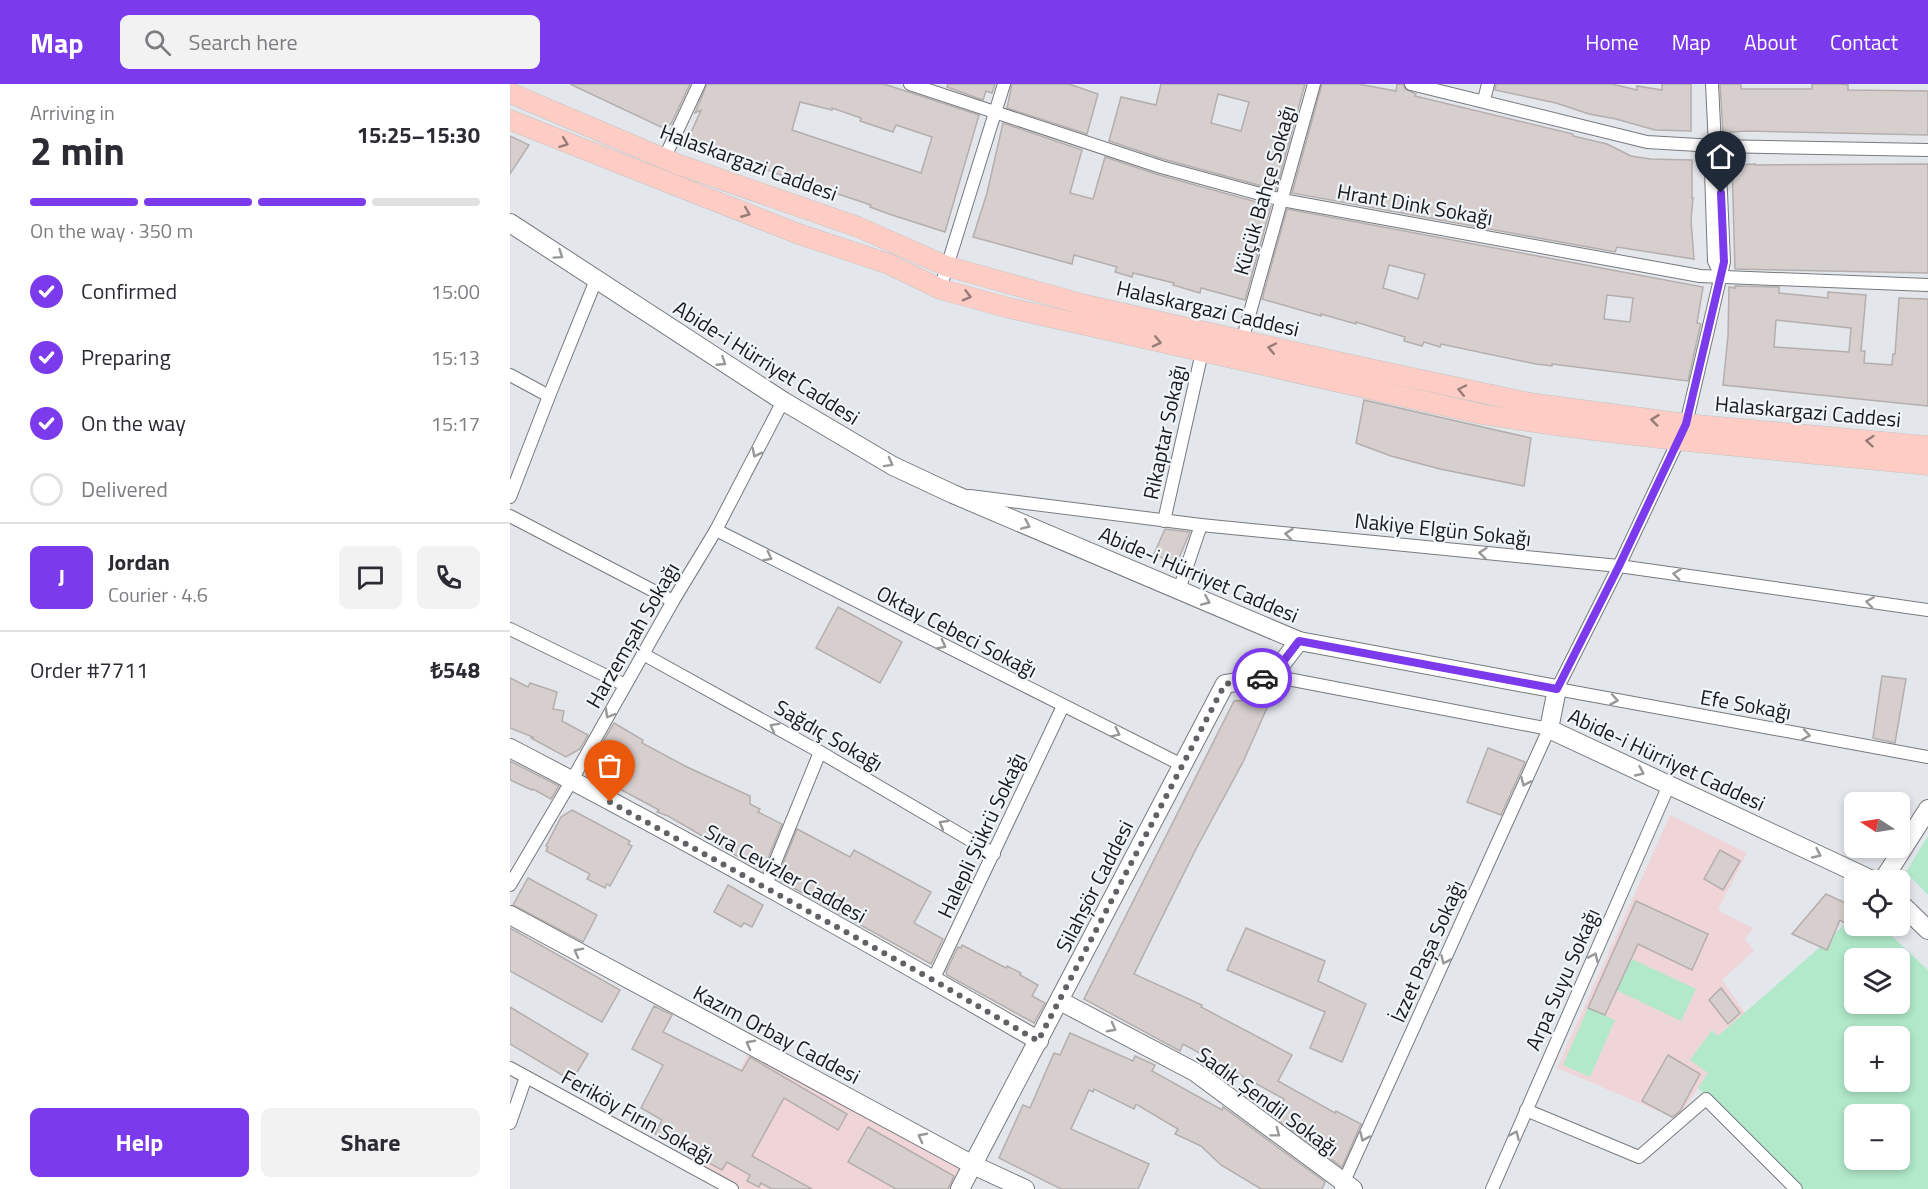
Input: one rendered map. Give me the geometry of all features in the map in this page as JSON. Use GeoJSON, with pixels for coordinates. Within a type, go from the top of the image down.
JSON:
{"type":"FeatureCollection","features":[{"type":"Feature","properties":{"kind":"main road","name":"Halaskargazi Caddesi"},"geometry":{"type":"LineString","coordinates":[[510,93],[519,101],[588,125],[664,159],[858,227],[946,266],[1082,304],[1530,403],[1683,431],[1928,465]]}},
{"type":"Feature","properties":{"kind":"main road","name":"Halaskargazi Caddesi"},"geometry":{"type":"LineString","coordinates":[[510,120],[796,233],[889,264],[940,289],[1040,315],[1480,414],[1540,424],[1928,446]]}},
{"type":"Feature","properties":{"kind":"street"},"geometry":{"type":"LineString","coordinates":[[664,159],[699,84]]}},
{"type":"Feature","properties":{"kind":"street","name":"Hrant Dink Sokağı"},"geometry":{"type":"LineString","coordinates":[[910,84],[1161,167],[1282,200],[1700,276],[1928,285]]}},
{"type":"Feature","properties":{"kind":"street"},"geometry":{"type":"LineString","coordinates":[[940,289],[1004,84]]}},
{"type":"Feature","properties":{"kind":"street","name":"Küçük Bahçe Sokağı"},"geometry":{"type":"LineString","coordinates":[[1242,341],[1314,84]]}},
{"type":"Feature","properties":{"kind":"street"},"geometry":{"type":"LineString","coordinates":[[1412,84],[1647,142],[1715,146],[1928,150]]}},
{"type":"Feature","properties":{"kind":"street"},"geometry":{"type":"LineString","coordinates":[[1484,100],[1488,84]]}},
{"type":"Feature","properties":{"kind":"street"},"geometry":{"type":"LineString","coordinates":[[1557,689],[1683,431],[1724,262],[1720,170],[1715,146],[1712,84]]}},
{"type":"Feature","properties":{"kind":"street","name":"Abide-i Hürriyet Caddesi"},"geometry":{"type":"LineString","coordinates":[[510,223],[783,401],[893,466],[953,494],[1299,641],[1557,689],[1549,729],[1851,870]]}},
{"type":"Feature","properties":{"kind":"street"},"geometry":{"type":"LineString","coordinates":[[510,497],[596,280]]}},
{"type":"Feature","properties":{"kind":"street","name":"Rikaptar Sokağı"},"geometry":{"type":"LineString","coordinates":[[1164,521],[1202,352]]}},
{"type":"Feature","properties":{"kind":"street"},"geometry":{"type":"LineString","coordinates":[[510,375],[549,396]]}},
{"type":"Feature","properties":{"kind":"street","name":"Harzemşah Sokağı"},"geometry":{"type":"LineString","coordinates":[[510,885],[716,530],[783,401]]}},
{"type":"Feature","properties":{"kind":"street","name":"Nakiye Elgün Sokağı"},"geometry":{"type":"LineString","coordinates":[[953,494],[1164,521],[1619,566],[1928,610]]}},
{"type":"Feature","properties":{"kind":"street"},"geometry":{"type":"LineString","coordinates":[[510,516],[673,601]]}},
{"type":"Feature","properties":{"kind":"street"},"geometry":{"type":"LineString","coordinates":[[1179,590],[1201,525]]}},
{"type":"Feature","properties":{"kind":"street","name":"Oktay Cebeci Sokağı"},"geometry":{"type":"LineString","coordinates":[[716,530],[1182,765]]}},
{"type":"Feature","properties":{"kind":"street"},"geometry":{"type":"LineString","coordinates":[[510,629],[626,685]]}},
{"type":"Feature","properties":{"kind":"street"},"geometry":{"type":"LineString","coordinates":[[1299,641],[1272,676],[1549,729]]}},
{"type":"Feature","properties":{"kind":"street","name":"Sağdıç Sokağı"},"geometry":{"type":"LineString","coordinates":[[643,654],[820,752],[994,854]]}},
{"type":"Feature","properties":{"kind":"street","name":"Silahşör Caddesi"},"geometry":{"type":"LineString","coordinates":[[960,1189],[1225,684],[1272,676]]}},
{"type":"Feature","properties":{"kind":"street","name":"Efe Sokağı"},"geometry":{"type":"LineString","coordinates":[[1557,689],[1928,757]]}},
{"type":"Feature","properties":{"kind":"street","name":"Halepli Şükrü Sokağı"},"geometry":{"type":"LineString","coordinates":[[933,980],[1063,706]]}},
{"type":"Feature","properties":{"kind":"street","name":"İzzet Paşa Sokağı"},"geometry":{"type":"LineString","coordinates":[[1345,1187],[1549,729]]}},
{"type":"Feature","properties":{"kind":"street","name":"Sıra Cevizler Caddesi"},"geometry":{"type":"LineString","coordinates":[[510,748],[933,980],[1038,1041]]}},
{"type":"Feature","properties":{"kind":"street"},"geometry":{"type":"LineString","coordinates":[[765,887],[820,752]]}},
{"type":"Feature","properties":{"kind":"street","name":"Arpa Suyu Sokağı"},"geometry":{"type":"LineString","coordinates":[[1492,1189],[1669,785]]}},
{"type":"Feature","properties":{"kind":"street"},"geometry":{"type":"LineString","coordinates":[[1889,870],[1928,809]]}},
{"type":"Feature","properties":{"kind":"street"},"geometry":{"type":"LineString","coordinates":[[1910,913],[1928,930]]}},
{"type":"Feature","properties":{"kind":"street","name":"Kazım Orbay Caddesi"},"geometry":{"type":"LineString","coordinates":[[510,915],[973,1165],[1025,1189]]}},
{"type":"Feature","properties":{"kind":"street","name":"Sadık Şendil Sokağı"},"geometry":{"type":"LineString","coordinates":[[1060,1001],[1195,1072],[1345,1187]]}},
{"type":"Feature","properties":{"kind":"street","name":"Feriköy Fırın Sokağı"},"geometry":{"type":"LineString","coordinates":[[510,1068],[732,1189]]}},
{"type":"Feature","properties":{"kind":"street"},"geometry":{"type":"LineString","coordinates":[[510,1123],[526,1077]]}},
{"type":"Feature","properties":{"kind":"street"},"geometry":{"type":"LineString","coordinates":[[1526,1110],[1639,1157],[1706,1100],[1796,1189]]}},
{"type":"Feature","properties":{"kind":"shaded area"},"geometry":{"type":"Polygon","coordinates":[[[1670,815],[1747,853],[1718,910],[1753,928],[1745,939],[1754,951],[1722,980],[1745,1013],[1718,1036],[1713,1031],[1690,1060],[1708,1073],[1677,1119],[1557,1068],[1670,815]]]}},
{"type":"Feature","properties":{"kind":"shaded area"},"geometry":{"type":"Polygon","coordinates":[[[749,1051],[965,1170],[955,1189],[742,1189],[693,1163],[749,1051]]]}},
{"type":"Feature","properties":{"kind":"green space"},"geometry":{"type":"Polygon","coordinates":[[[1928,836],[1928,895],[1910,876],[1910,870],[1907,870],[1928,836]]]}},
{"type":"Feature","properties":{"kind":"green space"},"geometry":{"type":"Polygon","coordinates":[[[1844,925],[1844,936],[1892,936],[1904,948],[1844,948],[1844,1014],[1910,1014],[1910,953],[1928,970],[1928,1189],[1803,1189],[1698,1088],[1708,1073],[1690,1060],[1712,1030],[1718,1036],[1820,947],[1827,950],[1833,935],[1844,925]]]}},
{"type":"Feature","properties":{"kind":"green space"},"geometry":{"type":"Polygon","coordinates":[[[1632,959],[1696,989],[1681,1021],[1616,990],[1632,959]]]}},
{"type":"Feature","properties":{"kind":"green space"},"geometry":{"type":"Polygon","coordinates":[[[1588,1008],[1615,1020],[1590,1077],[1563,1065],[1588,1008]]]}},
{"type":"Feature","properties":{"kind":"building"},"geometry":{"type":"Polygon","coordinates":[[[570,84],[690,84],[671,124],[663,128],[570,84]]]}},
{"type":"Feature","properties":{"kind":"building"},"geometry":{"type":"Polygon","coordinates":[[[707,84],[884,84],[979,115],[945,232],[772,172],[689,137],[701,110],[695,113],[707,84]],[[800,102],[792,130],[921,173],[932,137],[896,125],[893,132],[860,121],[861,118],[832,108],[832,110],[800,102]]]}},
{"type":"Feature","properties":{"kind":"building"},"geometry":{"type":"Polygon","coordinates":[[[948,84],[995,84],[992,93],[986,91],[983,100],[947,87],[948,84]]]}},
{"type":"Feature","properties":{"kind":"building"},"geometry":{"type":"Polygon","coordinates":[[[1012,84],[1069,84],[1098,94],[1087,134],[1007,108],[1012,84]]]}},
{"type":"Feature","properties":{"kind":"building"},"geometry":{"type":"Polygon","coordinates":[[[1161,84],[1305,84],[1276,190],[1163,159],[1109,141],[1121,97],[1156,105],[1161,84]],[[1218,94],[1211,123],[1241,131],[1249,102],[1218,94]]]}},
{"type":"Feature","properties":{"kind":"building"},"geometry":{"type":"Polygon","coordinates":[[[1322,84],[1358,84],[1396,91],[1397,84],[1403,84],[1405,89],[1416,94],[1415,96],[1573,134],[1573,136],[1607,144],[1631,156],[1692,160],[1691,221],[1694,259],[1617,247],[1615,252],[1292,193],[1322,84]]]}},
{"type":"Feature","properties":{"kind":"building"},"geometry":{"type":"Polygon","coordinates":[[[1496,84],[1612,84],[1637,90],[1637,86],[1662,90],[1662,84],[1691,84],[1691,131],[1655,130],[1589,114],[1556,103],[1495,90],[1496,84]]]}},
{"type":"Feature","properties":{"kind":"building"},"geometry":{"type":"Polygon","coordinates":[[[1720,84],[1741,84],[1741,89],[1812,89],[1812,84],[1841,84],[1848,85],[1848,90],[1928,91],[1928,135],[1745,131],[1723,133],[1720,84]]]}},
{"type":"Feature","properties":{"kind":"building"},"geometry":{"type":"Polygon","coordinates":[[[1003,123],[1082,150],[1070,193],[1093,199],[1105,157],[1159,175],[1271,206],[1245,300],[1201,288],[1200,293],[1173,285],[1174,283],[1133,273],[1132,277],[1115,272],[1117,267],[1074,255],[1072,264],[973,237],[987,193],[1003,123]]]}},
{"type":"Feature","properties":{"kind":"building"},"geometry":{"type":"Polygon","coordinates":[[[510,136],[529,145],[510,174],[510,136]]]}},
{"type":"Feature","properties":{"kind":"building"},"geometry":{"type":"Polygon","coordinates":[[[1928,164],[1928,273],[1735,269],[1732,165],[1928,164]]]}},
{"type":"Feature","properties":{"kind":"building"},"geometry":{"type":"Polygon","coordinates":[[[1287,209],[1703,287],[1697,323],[1701,324],[1688,381],[1536,364],[1441,344],[1440,347],[1424,342],[1422,346],[1404,341],[1405,337],[1356,322],[1356,324],[1321,314],[1321,316],[1262,299],[1287,209]],[[1389,265],[1383,288],[1418,299],[1425,274],[1389,265]],[[1607,295],[1604,319],[1630,322],[1633,298],[1607,295]]]}},
{"type":"Feature","properties":{"kind":"building"},"geometry":{"type":"Polygon","coordinates":[[[1735,286],[1779,287],[1779,293],[1828,298],[1828,292],[1866,295],[1861,351],[1865,351],[1864,363],[1892,365],[1893,354],[1895,354],[1899,298],[1928,299],[1928,406],[1723,385],[1728,336],[1729,287],[1735,288],[1735,286]],[[1776,320],[1774,347],[1849,352],[1851,328],[1776,320]]]}},
{"type":"Feature","properties":{"kind":"building"},"geometry":{"type":"Polygon","coordinates":[[[1364,400],[1531,438],[1524,486],[1440,469],[1391,456],[1356,443],[1364,400]]]}},
{"type":"Feature","properties":{"kind":"building"},"geometry":{"type":"Polygon","coordinates":[[[1165,529],[1190,532],[1176,565],[1154,554],[1165,529]]]}},
{"type":"Feature","properties":{"kind":"building"},"geometry":{"type":"Polygon","coordinates":[[[838,607],[902,642],[880,683],[816,648],[838,607]]]}},
{"type":"Feature","properties":{"kind":"building"},"geometry":{"type":"Polygon","coordinates":[[[1882,676],[1906,679],[1895,743],[1873,738],[1882,676]]]}},
{"type":"Feature","properties":{"kind":"building"},"geometry":{"type":"Polygon","coordinates":[[[510,678],[528,687],[530,683],[557,692],[553,709],[564,711],[562,721],[588,735],[580,749],[566,757],[531,738],[533,737],[510,728],[510,678]]]}},
{"type":"Feature","properties":{"kind":"building"},"geometry":{"type":"Polygon","coordinates":[[[1271,699],[1243,762],[1196,849],[1134,974],[1202,1005],[1201,1007],[1292,1055],[1278,1081],[1335,1113],[1336,1111],[1361,1124],[1342,1167],[1275,1118],[1284,1099],[1183,1044],[1180,1051],[1084,999],[1234,701],[1271,699]]]}},
{"type":"Feature","properties":{"kind":"building"},"geometry":{"type":"Polygon","coordinates":[[[614,723],[643,740],[642,743],[750,796],[750,804],[760,809],[758,812],[782,824],[763,871],[668,816],[657,812],[659,810],[586,771],[614,723]]]}},
{"type":"Feature","properties":{"kind":"building"},"geometry":{"type":"Polygon","coordinates":[[[1488,748],[1525,762],[1501,815],[1467,802],[1488,748]]]}},
{"type":"Feature","properties":{"kind":"building"},"geometry":{"type":"Polygon","coordinates":[[[510,761],[559,786],[551,799],[510,780],[510,761]]]}},
{"type":"Feature","properties":{"kind":"building"},"geometry":{"type":"Polygon","coordinates":[[[572,810],[630,841],[628,844],[632,846],[610,886],[607,884],[605,888],[587,879],[590,874],[546,851],[548,847],[546,846],[561,817],[572,810]]]}},
{"type":"Feature","properties":{"kind":"building"},"geometry":{"type":"Polygon","coordinates":[[[797,829],[850,857],[854,850],[931,892],[914,923],[943,939],[931,964],[777,879],[797,829]]]}},
{"type":"Feature","properties":{"kind":"building"},"geometry":{"type":"Polygon","coordinates":[[[1720,850],[1740,861],[1723,890],[1704,879],[1720,850]]]}},
{"type":"Feature","properties":{"kind":"building"},"geometry":{"type":"Polygon","coordinates":[[[528,878],[597,915],[583,942],[513,905],[528,878]]]}},
{"type":"Feature","properties":{"kind":"building"},"geometry":{"type":"Polygon","coordinates":[[[728,885],[763,905],[752,927],[744,923],[741,927],[714,912],[728,885]]]}},
{"type":"Feature","properties":{"kind":"building"},"geometry":{"type":"Polygon","coordinates":[[[1826,894],[1844,902],[1844,923],[1840,920],[1827,950],[1792,934],[1826,894]]]}},
{"type":"Feature","properties":{"kind":"building"},"geometry":{"type":"Polygon","coordinates":[[[1636,901],[1708,934],[1692,970],[1638,944],[1605,1015],[1588,1008],[1636,901]]]}},
{"type":"Feature","properties":{"kind":"building"},"geometry":{"type":"Polygon","coordinates":[[[510,928],[620,990],[602,1022],[510,971],[510,928]]]}},
{"type":"Feature","properties":{"kind":"building"},"geometry":{"type":"Polygon","coordinates":[[[1246,928],[1325,961],[1318,981],[1366,1004],[1342,1062],[1310,1048],[1325,1012],[1227,970],[1246,928]]]}},
{"type":"Feature","properties":{"kind":"building"},"geometry":{"type":"Polygon","coordinates":[[[962,945],[1006,968],[1007,966],[1021,973],[1020,975],[1038,985],[1032,996],[1045,1003],[1034,1023],[947,975],[946,972],[958,947],[961,948],[962,945]]]}},
{"type":"Feature","properties":{"kind":"building"},"geometry":{"type":"Polygon","coordinates":[[[1721,988],[1740,1013],[1728,1024],[1709,1000],[1721,988]]]}},
{"type":"Feature","properties":{"kind":"building"},"geometry":{"type":"Polygon","coordinates":[[[654,1006],[672,1015],[663,1032],[742,1071],[750,1057],[847,1114],[838,1130],[784,1098],[752,1156],[812,1189],[772,1189],[761,1183],[759,1187],[747,1181],[750,1175],[727,1162],[722,1170],[655,1134],[662,1120],[641,1108],[663,1065],[632,1049],[654,1006]]]}},
{"type":"Feature","properties":{"kind":"building"},"geometry":{"type":"Polygon","coordinates":[[[510,1007],[588,1054],[572,1081],[510,1044],[510,1007]]]}},
{"type":"Feature","properties":{"kind":"building"},"geometry":{"type":"Polygon","coordinates":[[[1070,1033],[1133,1061],[1135,1056],[1155,1065],[1152,1071],[1222,1110],[1223,1107],[1325,1182],[1322,1189],[1261,1189],[1221,1165],[1201,1146],[1175,1134],[1178,1129],[1136,1104],[1134,1109],[1094,1089],[1093,1092],[1089,1090],[1071,1129],[1149,1164],[1138,1189],[1061,1189],[999,1158],[1023,1105],[1030,1108],[1054,1053],[1060,1055],[1070,1033]]]}},
{"type":"Feature","properties":{"kind":"building"},"geometry":{"type":"Polygon","coordinates":[[[1668,1055],[1700,1074],[1680,1111],[1672,1117],[1642,1101],[1668,1055]]]}},
{"type":"Feature","properties":{"kind":"building"},"geometry":{"type":"Polygon","coordinates":[[[868,1127],[954,1176],[948,1189],[896,1189],[848,1162],[868,1127]]]}},
{"type":"Feature","properties":{"kind":"way so far"},"geometry":{"type":"LineString","coordinates":[[610,802],[933,980],[1038,1041],[1225,684],[1262,678]]}},
{"type":"Feature","properties":{"kind":"route"},"geometry":{"type":"LineString","coordinates":[[1262,678],[1272,676],[1299,641],[1557,689],[1619,566],[1686,424],[1724,262],[1721,193]]}}]}
